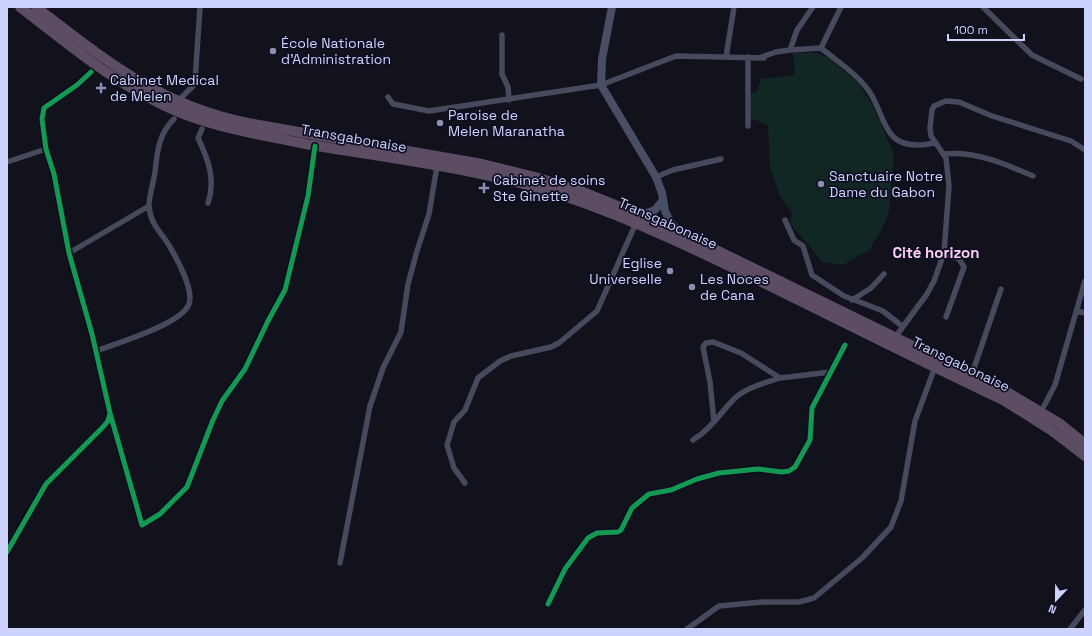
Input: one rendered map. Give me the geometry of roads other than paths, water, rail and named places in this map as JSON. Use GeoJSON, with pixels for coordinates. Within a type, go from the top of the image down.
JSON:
{"type":"FeatureCollection","features":[{"type":"Feature","properties":{"kind":"highway","name":"Transgabonaise"},"geometry":{"type":"LineString","coordinates":[[20,7],[102,69],[158,103],[194,118],[226,127],[315,146],[437,166],[530,186],[682,233],[1007,392],[1059,423],[1085,444]]}},
{"type":"Feature","properties":{"kind":"highway","name":"Transgabonaise"},"geometry":{"type":"LineString","coordinates":[[36,7],[113,66],[156,91],[213,114],[243,122],[506,170],[578,190],[639,219],[703,253],[1022,411],[1065,440],[1085,456]]}},
{"type":"Feature","properties":{"kind":"street"},"geometry":{"type":"LineString","coordinates":[[178,101],[194,85],[195,81],[200,7]]}},
{"type":"Feature","properties":{"kind":"street"},"geometry":{"type":"LineString","coordinates":[[612,7],[601,66],[601,85],[656,177],[668,218],[682,233]]}},
{"type":"Feature","properties":{"kind":"street"},"geometry":{"type":"LineString","coordinates":[[726,57],[734,7]]}},
{"type":"Feature","properties":{"kind":"street"},"geometry":{"type":"LineString","coordinates":[[790,50],[797,30],[812,7]]}},
{"type":"Feature","properties":{"kind":"street"},"geometry":{"type":"LineString","coordinates":[[821,48],[841,7]]}},
{"type":"Feature","properties":{"kind":"street"},"geometry":{"type":"LineString","coordinates":[[983,7],[1032,56],[1081,79]]}},
{"type":"Feature","properties":{"kind":"street"},"geometry":{"type":"LineString","coordinates":[[502,35],[502,74],[508,87],[509,100]]}},
{"type":"Feature","properties":{"kind":"street"},"geometry":{"type":"LineString","coordinates":[[388,97],[393,104],[428,111],[601,85],[676,56],[762,58],[776,52],[821,48],[852,74],[868,91],[890,135],[901,142],[913,145],[936,143]]}},
{"type":"Feature","properties":{"kind":"street"},"geometry":{"type":"LineString","coordinates":[[748,57],[748,126]]}},
{"type":"Feature","properties":{"kind":"street"},"geometry":{"type":"LineString","coordinates":[[92,72],[77,86],[44,108],[42,119],[46,149],[54,174],[70,253],[96,351],[110,413],[142,526],[160,514],[187,487],[222,401],[245,369],[285,290],[308,196],[315,146]]}},
{"type":"Feature","properties":{"kind":"street"},"geometry":{"type":"LineString","coordinates":[[899,332],[927,294],[934,281],[944,253],[949,194],[944,154],[932,136],[930,128],[932,110],[940,102],[959,102],[992,116],[1071,141],[1085,150]]}},
{"type":"Feature","properties":{"kind":"street"},"geometry":{"type":"LineString","coordinates":[[96,351],[178,318],[185,312],[190,303],[189,289],[180,266],[169,246],[156,230],[149,206],[159,144],[166,127],[174,119]]}},
{"type":"Feature","properties":{"kind":"street"},"geometry":{"type":"LineString","coordinates":[[202,129],[198,138],[210,163],[212,191],[208,203]]}},
{"type":"Feature","properties":{"kind":"street"},"geometry":{"type":"LineString","coordinates":[[7,162],[46,149]]}},
{"type":"Feature","properties":{"kind":"street"},"geometry":{"type":"LineString","coordinates":[[944,154],[993,158],[1034,176]]}},
{"type":"Feature","properties":{"kind":"street"},"geometry":{"type":"LineString","coordinates":[[656,177],[673,170],[721,159]]}},
{"type":"Feature","properties":{"kind":"street"},"geometry":{"type":"LineString","coordinates":[[340,563],[370,406],[376,385],[401,332],[408,284],[417,251],[430,214],[437,166]]}},
{"type":"Feature","properties":{"kind":"street"},"geometry":{"type":"LineString","coordinates":[[465,483],[454,468],[447,445],[454,422],[465,410],[478,378],[500,361],[512,356],[551,347],[559,343],[589,319],[597,311],[639,219],[655,210],[663,200]]}},
{"type":"Feature","properties":{"kind":"street"},"geometry":{"type":"LineString","coordinates":[[70,253],[149,206]]}},
{"type":"Feature","properties":{"kind":"street"},"geometry":{"type":"LineString","coordinates":[[786,220],[794,240],[803,246],[812,275],[852,300],[883,312],[902,326]]}},
{"type":"Feature","properties":{"kind":"street"},"geometry":{"type":"LineString","coordinates":[[944,253],[959,259],[964,267],[946,317]]}},
{"type":"Feature","properties":{"kind":"street"},"geometry":{"type":"LineString","coordinates":[[852,300],[871,288],[884,274]]}},
{"type":"Feature","properties":{"kind":"street"},"geometry":{"type":"LineString","coordinates":[[1044,406],[1055,385],[1085,281]]}},
{"type":"Feature","properties":{"kind":"street"},"geometry":{"type":"LineString","coordinates":[[974,368],[1001,289]]}},
{"type":"Feature","properties":{"kind":"street"},"geometry":{"type":"LineString","coordinates":[[1077,312],[1085,313]]}},
{"type":"Feature","properties":{"kind":"street"},"geometry":{"type":"LineString","coordinates":[[714,422],[710,382],[703,353],[703,347],[706,343],[714,342],[741,353],[780,378]]}},
{"type":"Feature","properties":{"kind":"street"},"geometry":{"type":"LineString","coordinates":[[548,604],[565,569],[588,538],[597,533],[618,532],[621,530],[632,508],[649,494],[671,490],[697,479],[719,473],[758,469],[782,472],[790,471],[795,467],[810,440],[812,430],[812,408],[845,345]]}},
{"type":"Feature","properties":{"kind":"street"},"geometry":{"type":"LineString","coordinates":[[687,629],[719,606],[762,602],[799,602],[814,598],[832,584],[871,548],[891,527],[901,501],[915,421],[935,368]]}},
{"type":"Feature","properties":{"kind":"street"},"geometry":{"type":"LineString","coordinates":[[693,440],[714,422],[736,398],[748,389],[780,378],[831,372]]}},
{"type":"Feature","properties":{"kind":"street"},"geometry":{"type":"LineString","coordinates":[[7,552],[46,484],[103,427],[108,421],[110,413]]}},
{"type":"Feature","properties":{"kind":"street"},"geometry":{"type":"LineString","coordinates":[[1070,629],[1085,610]]}},
{"type":"Feature","properties":{"kind":"place","name":"École Nationale d'Administration"},"geometry":{"type":"Point","coordinates":[273,51]}},
{"type":"Feature","properties":{"kind":"place","name":"Cabinet Medical de Melen"},"geometry":{"type":"Point","coordinates":[101,88]}},
{"type":"Feature","properties":{"kind":"place","name":"Paroise de Melen Maranatha"},"geometry":{"type":"Point","coordinates":[440,123]}},
{"type":"Feature","properties":{"kind":"place","name":"Sanctuaire Notre Dame du Gabon"},"geometry":{"type":"Point","coordinates":[821,184]}},
{"type":"Feature","properties":{"kind":"place","name":"Cabinet de soins Ste Ginette"},"geometry":{"type":"Point","coordinates":[484,188]}},
{"type":"Feature","properties":{"kind":"place","name":"Eglise Universelle"},"geometry":{"type":"Point","coordinates":[670,271]}},
{"type":"Feature","properties":{"kind":"place","name":"Les Noces de Cana"},"geometry":{"type":"Point","coordinates":[692,287]}},
{"type":"Feature","properties":{"kind":"district","name":"Cité horizon"},"geometry":{"type":"Point","coordinates":[936,253]}}]}
